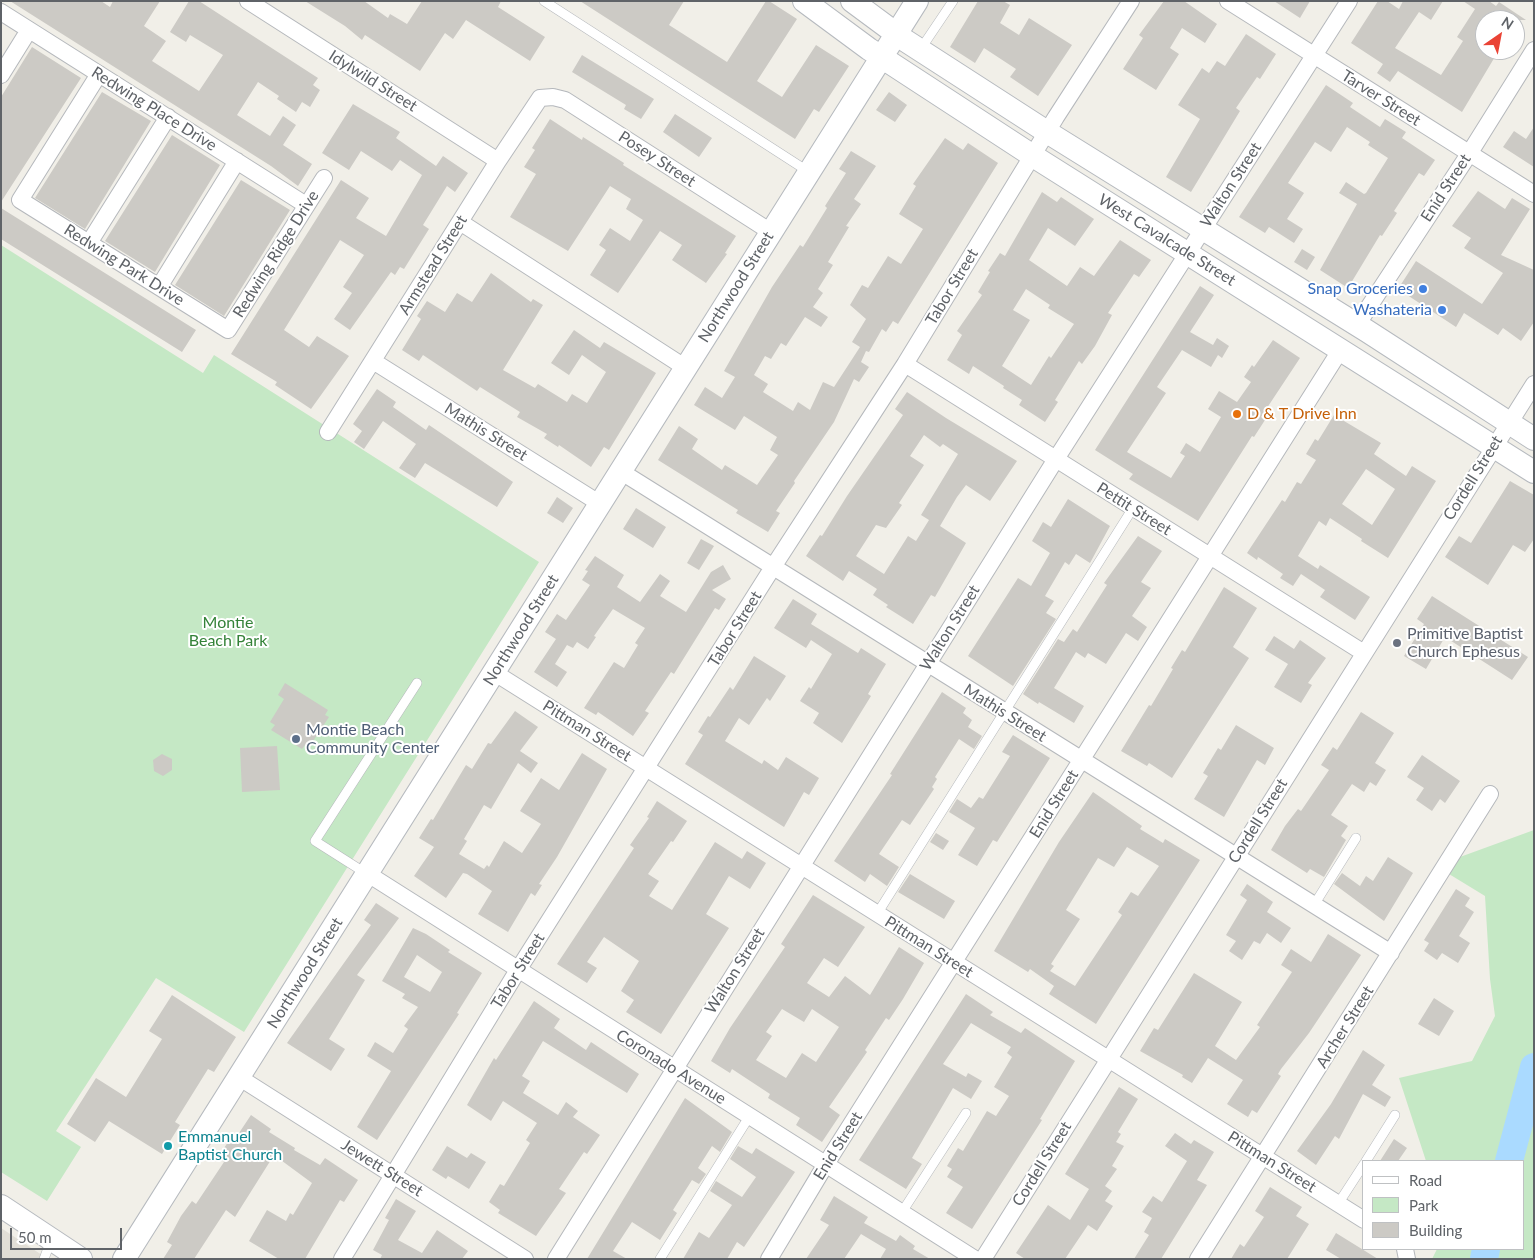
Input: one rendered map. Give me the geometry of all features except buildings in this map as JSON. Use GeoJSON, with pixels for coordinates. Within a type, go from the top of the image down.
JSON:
{"type":"FeatureCollection","features":[{"type":"Feature","properties":{"kind":"main road","name":"West Cavalcade Street"},"geometry":{"type":"LineString","coordinates":[[804,1],[880,57],[1033,156],[1534,472]]}},
{"type":"Feature","properties":{"kind":"main road","name":"West Cavalcade Street"},"geometry":{"type":"LineString","coordinates":[[852,1],[920,50],[1047,132],[1356,325],[1534,439]]}},
{"type":"Feature","properties":{"kind":"main road","name":"Northwood Street"},"geometry":{"type":"LineString","coordinates":[[124,1259],[495,673],[599,503],[916,1]]}},
{"type":"Feature","properties":{"kind":"main road"},"geometry":{"type":"LineString","coordinates":[[1,1206],[47,1249],[81,1259]]}},
{"type":"Feature","properties":{"kind":"street","name":"Idylwild Street"},"geometry":{"type":"LineString","coordinates":[[248,1],[498,161]]}},
{"type":"Feature","properties":{"kind":"street","name":"Tabor Street"},"geometry":{"type":"LineString","coordinates":[[342,1259],[518,970],[648,769],[773,567],[905,364],[1047,132],[1131,1]]}},
{"type":"Feature","properties":{"kind":"street","name":"Tarver Street"},"geometry":{"type":"LineString","coordinates":[[1228,1],[1534,194]]}},
{"type":"Feature","properties":{"kind":"street","name":"Walton Street"},"geometry":{"type":"LineString","coordinates":[[556,1259],[1056,459],[1349,1]]}},
{"type":"Feature","properties":{"kind":"street","name":"Redwing Place Drive"},"geometry":{"type":"LineString","coordinates":[[1,12],[306,205]]}},
{"type":"Feature","properties":{"kind":"street"},"geometry":{"type":"LineString","coordinates":[[1,75],[30,30]]}},
{"type":"Feature","properties":{"kind":"street","name":"Enid Street"},"geometry":{"type":"LineString","coordinates":[[1356,325],[1469,154],[1534,50]]}},
{"type":"Feature","properties":{"kind":"street","name":"Redwing Park Drive"},"geometry":{"type":"LineString","coordinates":[[99,74],[20,200],[228,330]]}},
{"type":"Feature","properties":{"kind":"street","name":"Posey Street"},"geometry":{"type":"LineString","coordinates":[[540,98],[553,97],[565,100],[771,232]]}},
{"type":"Feature","properties":{"kind":"street","name":"Armstead Street"},"geometry":{"type":"LineString","coordinates":[[328,432],[498,161],[540,98]]}},
{"type":"Feature","properties":{"kind":"street"},"geometry":{"type":"LineString","coordinates":[[88,243],[168,117]]}},
{"type":"Feature","properties":{"kind":"street"},"geometry":{"type":"LineString","coordinates":[[159,287],[237,162]]}},
{"type":"Feature","properties":{"kind":"street","name":"Redwing Ridge Drive"},"geometry":{"type":"LineString","coordinates":[[228,330],[324,178]]}},
{"type":"Feature","properties":{"kind":"street"},"geometry":{"type":"LineString","coordinates":[[460,222],[686,368]]}},
{"type":"Feature","properties":{"kind":"street","name":"Enid Street"},"geometry":{"type":"LineString","coordinates":[[769,1259],[826,1164],[1341,350]]}},
{"type":"Feature","properties":{"kind":"street","name":"Mathis Street"},"geometry":{"type":"LineString","coordinates":[[373,361],[599,503]]}},
{"type":"Feature","properties":{"kind":"street","name":"Pettit Street"},"geometry":{"type":"LineString","coordinates":[[905,364],[1364,653]]}},
{"type":"Feature","properties":{"kind":"street","name":"Cordell Street"},"geometry":{"type":"LineString","coordinates":[[983,1259],[1107,1058],[1534,384]]}},
{"type":"Feature","properties":{"kind":"street","name":"Mathis Street"},"geometry":{"type":"LineString","coordinates":[[620,471],[1391,953]]}},
{"type":"Feature","properties":{"kind":"street","name":"Pittman Street"},"geometry":{"type":"LineString","coordinates":[[495,673],[1362,1219]]}},
{"type":"Feature","properties":{"kind":"street","name":"Archer Street"},"geometry":{"type":"LineString","coordinates":[[1198,1259],[1264,1157],[1490,794]]}},
{"type":"Feature","properties":{"kind":"street","name":"Coronado Avenue"},"geometry":{"type":"LineString","coordinates":[[368,874],[674,1070],[975,1259]]}},
{"type":"Feature","properties":{"kind":"street","name":"Jewett Street"},"geometry":{"type":"LineString","coordinates":[[240,1078],[525,1259]]}},
{"type":"Feature","properties":{"kind":"lane"},"geometry":{"type":"LineString","coordinates":[[544,1],[809,172]]}},
{"type":"Feature","properties":{"kind":"lane"},"geometry":{"type":"LineString","coordinates":[[920,50],[953,1]]}},
{"type":"Feature","properties":{"kind":"lane"},"geometry":{"type":"LineString","coordinates":[[878,914],[1133,508]]}},
{"type":"Feature","properties":{"kind":"lane"},"geometry":{"type":"LineString","coordinates":[[368,874],[315,842],[417,683]]}},
{"type":"Feature","properties":{"kind":"lane"},"geometry":{"type":"LineString","coordinates":[[1314,905],[1356,838]]}},
{"type":"Feature","properties":{"kind":"lane"},"geometry":{"type":"LineString","coordinates":[[902,1212],[966,1113]]}},
{"type":"Feature","properties":{"kind":"lane"},"geometry":{"type":"LineString","coordinates":[[1367,1160],[1395,1115]]}},
{"type":"Feature","properties":{"kind":"lane"},"geometry":{"type":"LineString","coordinates":[[660,1259],[749,1117]]}},
{"type":"Feature","properties":{"kind":"lane"},"geometry":{"type":"LineString","coordinates":[[1338,1204],[1362,1168]]}},
{"type":"Feature","properties":{"kind":"shaded area"},"geometry":{"type":"Polygon","coordinates":[[[1,1228],[48,1259],[1,1259],[1,1228]]]}},
{"type":"Feature","properties":{"kind":"green space","name":"Montie Beach Park"},"geometry":{"type":"Polygon","coordinates":[[[1,245],[203,373],[214,355],[539,562],[244,1032],[156,978],[56,1131],[81,1147],[47,1201],[1,1172],[1,245]]]}},
{"type":"Feature","properties":{"kind":"green space"},"geometry":{"type":"Polygon","coordinates":[[[1534,830],[1534,1259],[1432,1259],[1436,1250],[1525,1250],[1525,1160],[1426,1160],[1399,1078],[1472,1061],[1495,1016],[1490,979],[1485,896],[1449,874],[1460,857],[1534,830]]]}},
{"type":"Feature","properties":{"kind":"waterway"},"geometry":{"type":"LineString","coordinates":[[1509,1160],[1534,1067]]}},
{"type":"Feature","properties":{"kind":"waterway"},"geometry":{"type":"LineString","coordinates":[[1484,1259],[1486,1250]]}},
{"type":"Feature","properties":{"kind":"place","name":"Snap Groceries"},"geometry":{"type":"Point","coordinates":[1423,289]}},
{"type":"Feature","properties":{"kind":"place","name":"Washateria"},"geometry":{"type":"Point","coordinates":[1442,310]}},
{"type":"Feature","properties":{"kind":"place","name":"D & T Drive Inn"},"geometry":{"type":"Point","coordinates":[1237,414]}},
{"type":"Feature","properties":{"kind":"place","name":"Primitive Baptist Church Ephesus"},"geometry":{"type":"Point","coordinates":[1397,643]}},
{"type":"Feature","properties":{"kind":"place","name":"Montie Beach Community Center"},"geometry":{"type":"Point","coordinates":[296,739]}},
{"type":"Feature","properties":{"kind":"place","name":"Emmanuel Baptist Church"},"geometry":{"type":"Point","coordinates":[168,1146]}}]}
